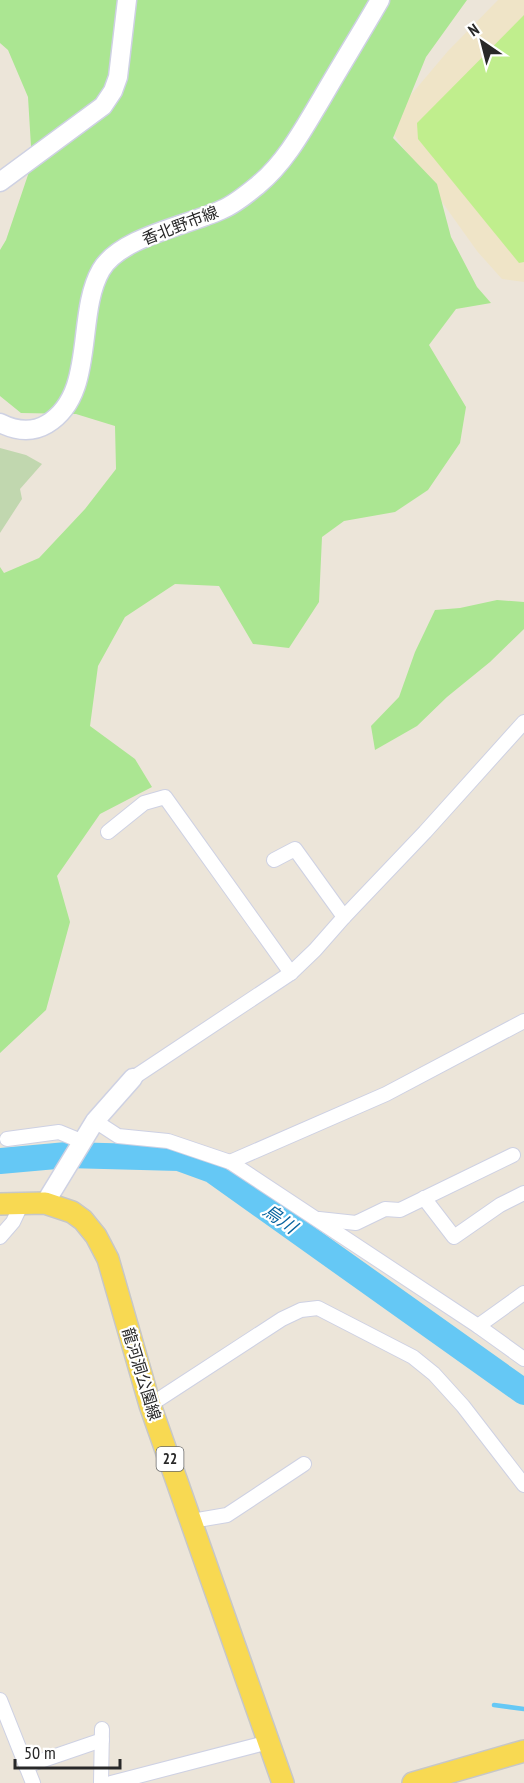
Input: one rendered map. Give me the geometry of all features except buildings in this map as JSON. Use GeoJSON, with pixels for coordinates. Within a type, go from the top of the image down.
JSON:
{"type":"FeatureCollection","features":[{"type":"Feature","properties":{"kind":"main road"},"geometry":{"type":"LineString","coordinates":[[0,182],[102,106],[113,90],[118,77],[127,0]]}},
{"type":"Feature","properties":{"kind":"main road","name":"香北野市線"},"geometry":{"type":"LineString","coordinates":[[0,423],[11,429],[40,428],[56,419],[67,407],[80,370],[94,292],[100,272],[107,262],[127,246],[224,209],[259,184],[275,168],[297,139],[380,0]]}},
{"type":"Feature","properties":{"kind":"main road"},"geometry":{"type":"LineString","coordinates":[[50,1196],[95,1121],[133,1078]]}},
{"type":"Feature","properties":{"kind":"main road","name":"龍河洞公園線"},"geometry":{"type":"LineString","coordinates":[[0,1204],[22,1203],[50,1196],[83,1220],[96,1236],[108,1259],[150,1405],[283,1783]]}},
{"type":"Feature","properties":{"kind":"main road"},"geometry":{"type":"LineString","coordinates":[[413,1783],[524,1751]]}},
{"type":"Feature","properties":{"kind":"street"},"geometry":{"type":"LineString","coordinates":[[133,1078],[291,973],[425,832],[524,722]]}},
{"type":"Feature","properties":{"kind":"street"},"geometry":{"type":"LineString","coordinates":[[108,832],[144,803],[165,797],[291,973]]}},
{"type":"Feature","properties":{"kind":"street"},"geometry":{"type":"LineString","coordinates":[[274,860],[295,849],[344,917]]}},
{"type":"Feature","properties":{"kind":"street"},"geometry":{"type":"LineString","coordinates":[[231,1162],[386,1094],[524,1021]]}},
{"type":"Feature","properties":{"kind":"street"},"geometry":{"type":"LineString","coordinates":[[95,1121],[118,1136],[168,1142],[231,1162],[524,1359]]}},
{"type":"Feature","properties":{"kind":"street"},"geometry":{"type":"LineString","coordinates":[[7,1139],[59,1132],[81,1141]]}},
{"type":"Feature","properties":{"kind":"street"},"geometry":{"type":"LineString","coordinates":[[316,1219],[356,1223],[385,1209],[400,1210],[513,1155]]}},
{"type":"Feature","properties":{"kind":"street"},"geometry":{"type":"LineString","coordinates":[[424,1198],[454,1237],[500,1205],[524,1193]]}},
{"type":"Feature","properties":{"kind":"street"},"geometry":{"type":"LineString","coordinates":[[0,1237],[13,1222],[22,1203]]}},
{"type":"Feature","properties":{"kind":"street"},"geometry":{"type":"LineString","coordinates":[[478,1326],[524,1293]]}},
{"type":"Feature","properties":{"kind":"street"},"geometry":{"type":"LineString","coordinates":[[150,1405],[282,1319],[301,1310],[318,1308],[413,1357],[434,1374],[463,1406],[524,1485]]}},
{"type":"Feature","properties":{"kind":"street"},"geometry":{"type":"LineString","coordinates":[[192,1521],[227,1515],[304,1464]]}},
{"type":"Feature","properties":{"kind":"street"},"geometry":{"type":"LineString","coordinates":[[0,1700],[33,1783]]}},
{"type":"Feature","properties":{"kind":"street"},"geometry":{"type":"LineString","coordinates":[[26,1766],[102,1735],[101,1783]]}},
{"type":"Feature","properties":{"kind":"street"},"geometry":{"type":"LineString","coordinates":[[111,1783],[269,1742]]}},
{"type":"Feature","properties":{"kind":"shaded area"},"geometry":{"type":"Polygon","coordinates":[[[498,0],[524,0],[524,282],[502,279],[477,251],[392,132],[393,116],[448,51],[498,0]]]}},
{"type":"Feature","properties":{"kind":"green space"},"geometry":{"type":"Polygon","coordinates":[[[0,0],[467,0],[426,57],[393,138],[437,184],[451,237],[477,287],[491,303],[456,309],[429,345],[466,407],[460,443],[428,490],[395,512],[344,521],[322,537],[319,602],[289,648],[253,644],[219,586],[175,584],[125,617],[98,666],[90,726],[135,759],[152,787],[100,814],[57,876],[70,922],[46,1010],[0,1053],[0,567],[4,573],[39,558],[85,509],[116,469],[115,426],[76,414],[21,413],[0,396],[0,250],[6,240],[32,163],[28,97],[8,50],[0,43],[0,0]]]}},
{"type":"Feature","properties":{"kind":"green space"},"geometry":{"type":"Polygon","coordinates":[[[524,15],[524,262],[519,263],[418,139],[417,123],[524,15]]]}},
{"type":"Feature","properties":{"kind":"green space"},"geometry":{"type":"Polygon","coordinates":[[[0,448],[26,455],[42,464],[20,489],[22,499],[0,533],[0,448]]]}},
{"type":"Feature","properties":{"kind":"green space"},"geometry":{"type":"Polygon","coordinates":[[[497,600],[524,602],[524,629],[417,726],[375,750],[371,726],[399,697],[415,652],[435,610],[460,608],[497,600]]]}},
{"type":"Feature","properties":{"kind":"waterway","name":"烏川"},"geometry":{"type":"LineString","coordinates":[[0,1161],[67,1155],[179,1158],[212,1170],[524,1392]]}},
{"type":"Feature","properties":{"kind":"waterway"},"geometry":{"type":"LineString","coordinates":[[494,1705],[524,1709]]}}]}
